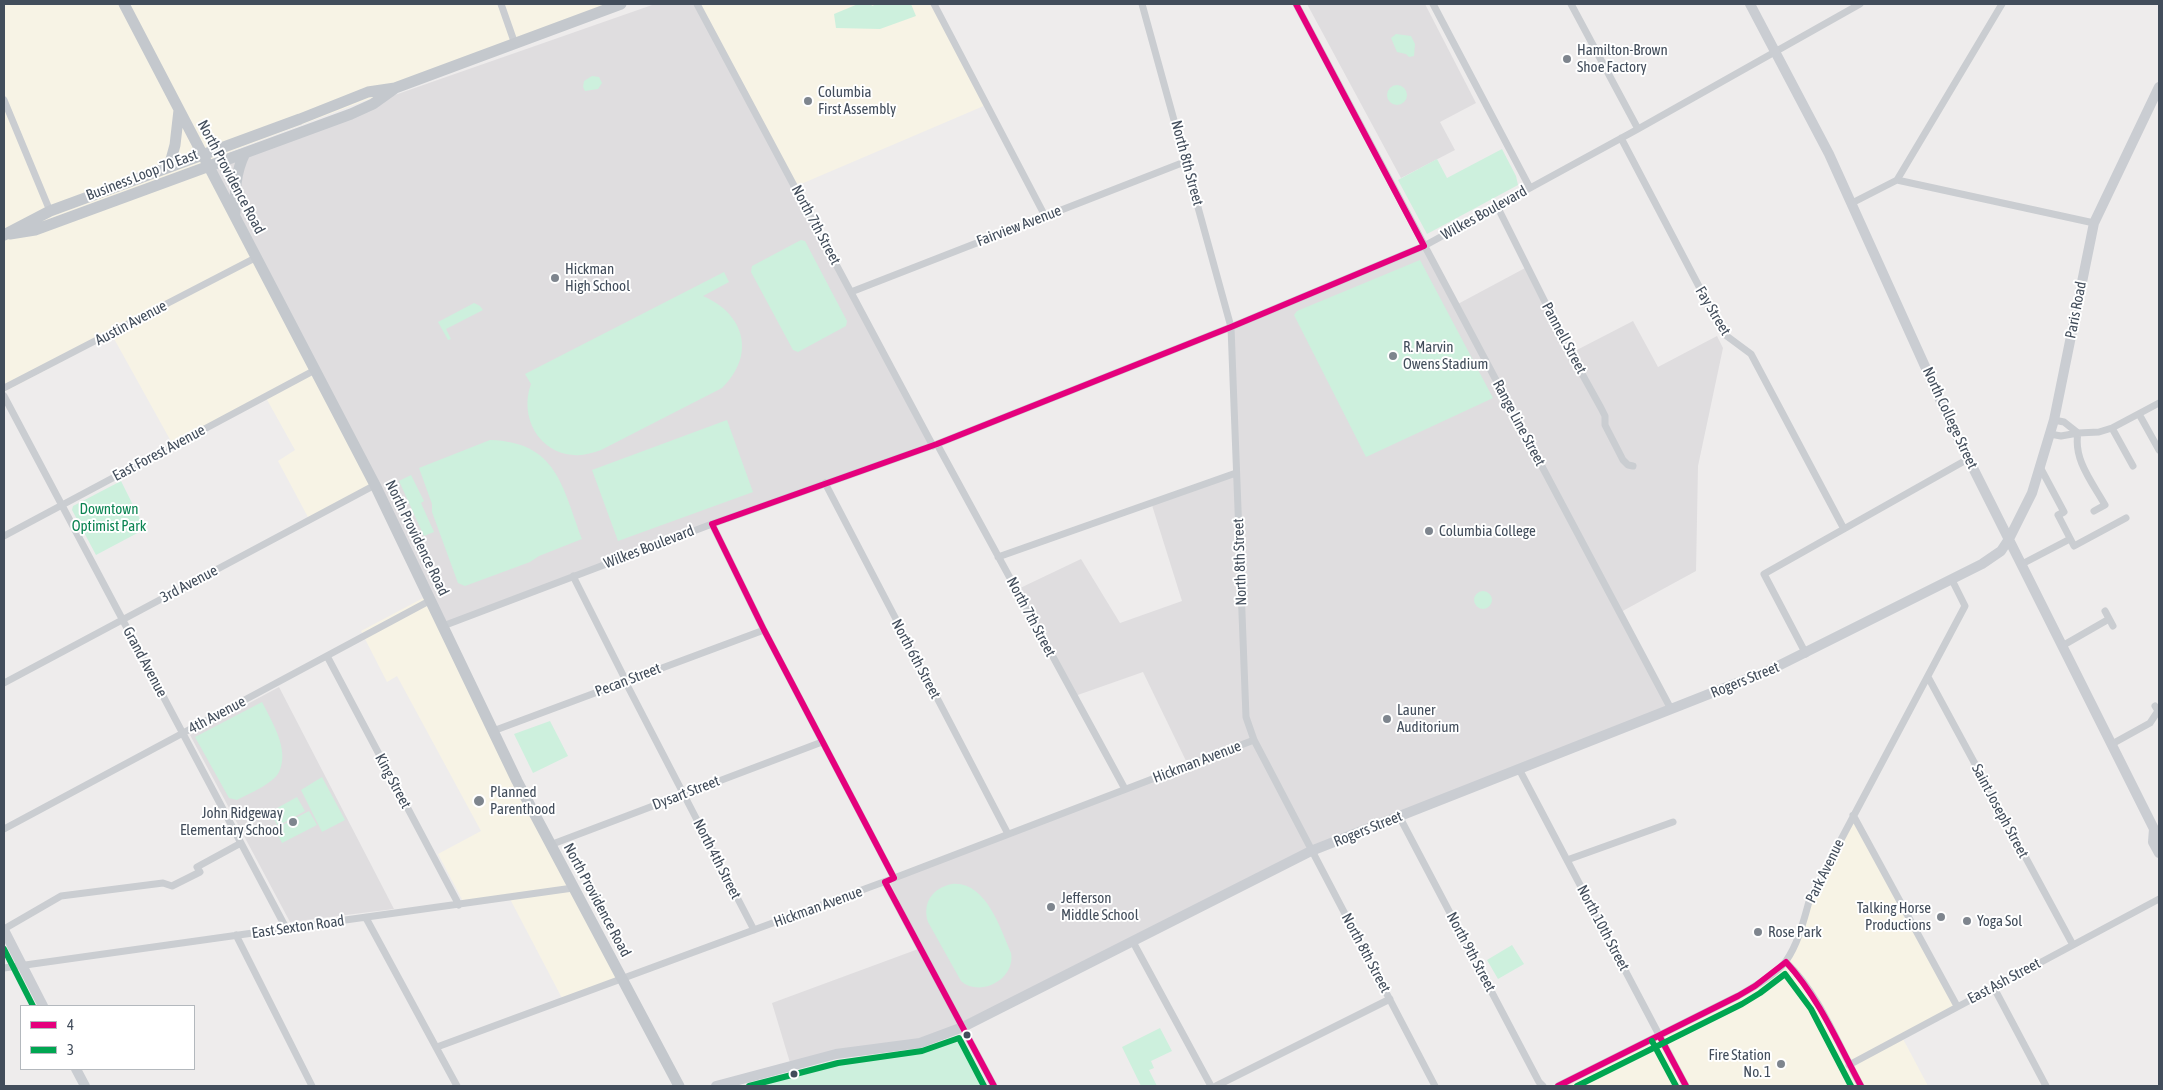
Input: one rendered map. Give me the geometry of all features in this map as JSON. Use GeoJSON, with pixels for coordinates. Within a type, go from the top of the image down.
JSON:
{"type":"FeatureCollection","features":[{"type":"Feature","properties":{"kind":"main road","name":"North Providence Road"},"geometry":{"type":"LineString","coordinates":[[124,4],[375,485],[550,845],[679,1086]]}},
{"type":"Feature","properties":{"kind":"main road","name":"Business Loop 70 East"},"geometry":{"type":"LineString","coordinates":[[5,235],[50,211],[368,92],[395,88],[621,4]]}},
{"type":"Feature","properties":{"kind":"main road","name":"Business Loop 70 East"},"geometry":{"type":"LineString","coordinates":[[5,235],[35,230],[351,114],[373,104],[395,88]]}},
{"type":"Feature","properties":{"kind":"main road"},"geometry":{"type":"LineString","coordinates":[[169,167],[175,145],[179,110]]}},
{"type":"Feature","properties":{"kind":"main road"},"geometry":{"type":"LineString","coordinates":[[234,214],[236,178],[238,167],[245,153]]}},
{"type":"Feature","properties":{"kind":"street"},"geometry":{"type":"LineString","coordinates":[[501,4],[515,44]]}},
{"type":"Feature","properties":{"kind":"street","name":"North 7th Street"},"geometry":{"type":"LineString","coordinates":[[698,4],[935,445],[1125,789]]}},
{"type":"Feature","properties":{"kind":"street"},"geometry":{"type":"LineString","coordinates":[[934,4],[1046,216]]}},
{"type":"Feature","properties":{"kind":"street","name":"North 8th Street"},"geometry":{"type":"LineString","coordinates":[[1142,4],[1187,161],[1231,327],[1246,717],[1254,740],[1435,1086]]}},
{"type":"Feature","properties":{"kind":"street","name":"Range Line Street"},"geometry":{"type":"LineString","coordinates":[[1296,4],[1671,709]]}},
{"type":"Feature","properties":{"kind":"street"},"geometry":{"type":"LineString","coordinates":[[1433,4],[1530,188]]}},
{"type":"Feature","properties":{"kind":"street"},"geometry":{"type":"LineString","coordinates":[[1571,4],[1638,129]]}},
{"type":"Feature","properties":{"kind":"street","name":"North College Street"},"geometry":{"type":"LineString","coordinates":[[1750,4],[1852,203],[1968,459],[2157,831],[2153,842],[2159,853]]}},
{"type":"Feature","properties":{"kind":"street","name":"Wilkes Boulevard"},"geometry":{"type":"LineString","coordinates":[[443,626],[712,524],[935,445],[1231,327],[1424,246],[1638,129],[1860,4]]}},
{"type":"Feature","properties":{"kind":"street"},"geometry":{"type":"LineString","coordinates":[[1852,203],[1897,180],[2002,4]]}},
{"type":"Feature","properties":{"kind":"street","name":"Paris Road"},"geometry":{"type":"LineString","coordinates":[[2009,539],[2032,493],[2054,420],[2094,223],[2159,87]]}},
{"type":"Feature","properties":{"kind":"street"},"geometry":{"type":"LineString","coordinates":[[4,100],[50,211]]}},
{"type":"Feature","properties":{"kind":"street","name":"Fay Street"},"geometry":{"type":"LineString","coordinates":[[1621,138],[1724,334],[1751,354],[1844,529]]}},
{"type":"Feature","properties":{"kind":"street","name":"Fairview Avenue"},"geometry":{"type":"LineString","coordinates":[[852,292],[1187,161]]}},
{"type":"Feature","properties":{"kind":"street"},"geometry":{"type":"LineString","coordinates":[[1897,180],[2094,223]]}},
{"type":"Feature","properties":{"kind":"street","name":"Pannell Street"},"geometry":{"type":"LineString","coordinates":[[1497,206],[1605,416],[1605,425],[1623,460],[1628,465],[1633,466]]}},
{"type":"Feature","properties":{"kind":"street","name":"Austin Avenue"},"geometry":{"type":"LineString","coordinates":[[4,388],[257,256]]}},
{"type":"Feature","properties":{"kind":"street","name":"East Forest Avenue"},"geometry":{"type":"LineString","coordinates":[[4,536],[316,370]]}},
{"type":"Feature","properties":{"kind":"street","name":"Grand Avenue"},"geometry":{"type":"LineString","coordinates":[[4,396],[286,928]]}},
{"type":"Feature","properties":{"kind":"street"},"geometry":{"type":"LineString","coordinates":[[2050,434],[2061,436],[2099,432],[2112,428],[2159,403]]}},
{"type":"Feature","properties":{"kind":"street"},"geometry":{"type":"LineString","coordinates":[[2139,414],[2159,450]]}},
{"type":"Feature","properties":{"kind":"street"},"geometry":{"type":"LineString","coordinates":[[2054,420],[2064,422],[2078,433]]}},
{"type":"Feature","properties":{"kind":"street"},"geometry":{"type":"LineString","coordinates":[[2112,428],[2133,466]]}},
{"type":"Feature","properties":{"kind":"street"},"geometry":{"type":"LineString","coordinates":[[2078,433],[2076,443],[2079,457],[2105,505],[2094,511]]}},
{"type":"Feature","properties":{"kind":"street"},"geometry":{"type":"LineString","coordinates":[[1806,654],[1764,574],[1968,459]]}},
{"type":"Feature","properties":{"kind":"street"},"geometry":{"type":"LineString","coordinates":[[2040,467],[2064,512],[2058,515],[2074,546],[2126,518]]}},
{"type":"Feature","properties":{"kind":"street"},"geometry":{"type":"LineString","coordinates":[[998,557],[1236,473]]}},
{"type":"Feature","properties":{"kind":"street","name":"North 6th Street"},"geometry":{"type":"LineString","coordinates":[[825,483],[1008,834]]}},
{"type":"Feature","properties":{"kind":"street","name":"3rd Avenue"},"geometry":{"type":"LineString","coordinates":[[4,683],[375,485]]}},
{"type":"Feature","properties":{"kind":"street"},"geometry":{"type":"LineString","coordinates":[[712,524],[764,630],[894,878]]}},
{"type":"Feature","properties":{"kind":"street"},"geometry":{"type":"LineString","coordinates":[[2022,564],[2070,538]]}},
{"type":"Feature","properties":{"kind":"street","name":"Rogers Street"},"geometry":{"type":"LineString","coordinates":[[716,1086],[836,1054],[920,1043],[963,1027],[1311,851],[1770,670],[1806,654],[1982,564],[2000,551],[2009,539]]}},
{"type":"Feature","properties":{"kind":"street","name":"North 4th Street"},"geometry":{"type":"LineString","coordinates":[[573,576],[625,681],[754,930]]}},
{"type":"Feature","properties":{"kind":"street","name":"Park Avenue"},"geometry":{"type":"LineString","coordinates":[[1558,1086],[1660,1037],[1738,996],[1786,962],[1800,934],[1810,898],[1965,606],[1952,580]]}},
{"type":"Feature","properties":{"kind":"street","name":"4th Avenue"},"geometry":{"type":"LineString","coordinates":[[4,829],[431,600]]}},
{"type":"Feature","properties":{"kind":"street"},"geometry":{"type":"LineString","coordinates":[[2105,611],[2113,626]]}},
{"type":"Feature","properties":{"kind":"street"},"geometry":{"type":"LineString","coordinates":[[2062,646],[2109,619]]}},
{"type":"Feature","properties":{"kind":"street","name":"Pecan Street"},"geometry":{"type":"LineString","coordinates":[[493,731],[764,630]]}},
{"type":"Feature","properties":{"kind":"street","name":"King Street"},"geometry":{"type":"LineString","coordinates":[[327,656],[459,905]]}},
{"type":"Feature","properties":{"kind":"street","name":"Saint Joseph Street"},"geometry":{"type":"LineString","coordinates":[[1928,677],[2073,945]]}},
{"type":"Feature","properties":{"kind":"street"},"geometry":{"type":"LineString","coordinates":[[2112,744],[2150,723],[2158,711],[2155,706]]}},
{"type":"Feature","properties":{"kind":"street","name":"Hickman Avenue"},"geometry":{"type":"LineString","coordinates":[[437,1048],[885,882],[1254,740]]}},
{"type":"Feature","properties":{"kind":"street","name":"Dysart Street"},"geometry":{"type":"LineString","coordinates":[[550,845],[822,742]]}},
{"type":"Feature","properties":{"kind":"street","name":"North 10th Street"},"geometry":{"type":"LineString","coordinates":[[1519,769],[1686,1086]]}},
{"type":"Feature","properties":{"kind":"street"},"geometry":{"type":"LineString","coordinates":[[1854,815],[1957,1006]]}},
{"type":"Feature","properties":{"kind":"street","name":"North 9th Street"},"geometry":{"type":"LineString","coordinates":[[1399,816],[1534,1073],[1543,1086]]}},
{"type":"Feature","properties":{"kind":"street"},"geometry":{"type":"LineString","coordinates":[[1567,860],[1673,822]]}},
{"type":"Feature","properties":{"kind":"street"},"geometry":{"type":"LineString","coordinates":[[43,1005],[4,929],[61,896],[163,883],[172,886],[200,872],[197,867],[241,843]]}},
{"type":"Feature","properties":{"kind":"street"},"geometry":{"type":"LineString","coordinates":[[885,882],[994,1086]]}},
{"type":"Feature","properties":{"kind":"street","name":"East Sexton Road"},"geometry":{"type":"LineString","coordinates":[[4,968],[573,888]]}},
{"type":"Feature","properties":{"kind":"street","name":"East Ash Street"},"geometry":{"type":"LineString","coordinates":[[1849,1065],[1993,986],[2159,899]]}},
{"type":"Feature","properties":{"kind":"street"},"geometry":{"type":"LineString","coordinates":[[366,918],[457,1086]]}},
{"type":"Feature","properties":{"kind":"street"},"geometry":{"type":"LineString","coordinates":[[236,935],[312,1086]]}},
{"type":"Feature","properties":{"kind":"street"},"geometry":{"type":"LineString","coordinates":[[1133,942],[1211,1086]]}},
{"type":"Feature","properties":{"kind":"street"},"geometry":{"type":"LineString","coordinates":[[1786,962],[1800,976],[1812,995],[1861,1086]]}},
{"type":"Feature","properties":{"kind":"street"},"geometry":{"type":"LineString","coordinates":[[1993,986],[2046,1086]]}},
{"type":"Feature","properties":{"kind":"street"},"geometry":{"type":"LineString","coordinates":[[1216,1086],[1390,999]]}},
{"type":"Feature","properties":{"kind":"street"},"geometry":{"type":"LineString","coordinates":[[77,1070],[86,1086]]}},
{"type":"Feature","properties":{"kind":"shaded area"},"geometry":{"type":"Polygon","coordinates":[[[4,4],[620,4],[206,161],[374,488],[310,521],[278,461],[295,450],[265,396],[173,445],[112,335],[4,392],[4,4]]]}},
{"type":"Feature","properties":{"kind":"shaded area","name":"Hickman High School"},"geometry":{"type":"Polygon","coordinates":[[[655,4],[696,4],[932,445],[442,625],[206,161],[655,4]]]}},
{"type":"Feature","properties":{"kind":"shaded area"},"geometry":{"type":"Polygon","coordinates":[[[696,4],[932,4],[986,105],[794,187],[696,4]]]}},
{"type":"Feature","properties":{"kind":"shaded area"},"geometry":{"type":"Polygon","coordinates":[[[1307,4],[1425,4],[1476,103],[1440,122],[1455,150],[1401,178],[1307,4]]]}},
{"type":"Feature","properties":{"kind":"shaded area","name":"Columbia College"},"geometry":{"type":"Polygon","coordinates":[[[1424,246],[1456,305],[1527,267],[1571,353],[1633,321],[1658,367],[1717,336],[1723,348],[1698,466],[1696,571],[1619,613],[1671,709],[1311,851],[920,1043],[791,1066],[772,1003],[921,948],[888,878],[1188,765],[1143,672],[1072,697],[1016,590],[1081,559],[1120,623],[1182,601],[1151,502],[1236,473],[1231,327],[1424,246]]]}},
{"type":"Feature","properties":{"kind":"shaded area"},"geometry":{"type":"Polygon","coordinates":[[[427,596],[622,980],[563,1000],[510,899],[465,905],[438,854],[481,831],[397,676],[387,682],[361,631],[427,596]]]}},
{"type":"Feature","properties":{"kind":"shaded area","name":"John Ridgeway Elementary School"},"geometry":{"type":"Polygon","coordinates":[[[279,687],[394,909],[290,922],[190,735],[279,687]]]}},
{"type":"Feature","properties":{"kind":"shaded area"},"geometry":{"type":"Polygon","coordinates":[[[1853,815],[1959,1006],[1902,1037],[1928,1086],[1558,1086],[1738,996],[1786,962],[1810,898],[1853,815]]]}},
{"type":"Feature","properties":{"kind":"green space"},"geometry":{"type":"Polygon","coordinates":[[[858,4],[871,4],[872,6],[877,4],[911,4],[916,16],[880,29],[836,28],[834,14],[858,4]]]}},
{"type":"Feature","properties":{"kind":"green space"},"geometry":{"type":"Polygon","coordinates":[[[1396,34],[1411,36],[1415,44],[1414,56],[1409,57],[1406,54],[1397,52],[1391,38],[1396,34]]]}},
{"type":"Feature","properties":{"kind":"green space"},"geometry":{"type":"Polygon","coordinates":[[[592,76],[599,77],[602,83],[598,89],[585,91],[583,87],[584,81],[592,76]]]}},
{"type":"Feature","properties":{"kind":"green space"},"geometry":{"type":"Polygon","coordinates":[[[1397,85],[1404,88],[1407,95],[1404,102],[1397,105],[1390,102],[1387,95],[1390,88],[1397,85]]]}},
{"type":"Feature","properties":{"kind":"green space"},"geometry":{"type":"Polygon","coordinates":[[[1502,149],[1516,176],[1518,185],[1427,234],[1398,180],[1437,159],[1447,178],[1502,149]]]}},
{"type":"Feature","properties":{"kind":"green space"},"geometry":{"type":"Polygon","coordinates":[[[801,240],[805,241],[847,321],[846,326],[798,352],[793,350],[751,272],[752,266],[801,240]]]}},
{"type":"Feature","properties":{"kind":"green space","name":"R. Marvin Owens Stadium"},"geometry":{"type":"Polygon","coordinates":[[[1420,260],[1493,398],[1366,457],[1294,315],[1297,311],[1420,260]]]}},
{"type":"Feature","properties":{"kind":"green space"},"geometry":{"type":"Polygon","coordinates":[[[724,272],[729,282],[703,296],[728,313],[736,324],[741,336],[742,349],[739,362],[733,375],[722,388],[601,450],[591,453],[577,455],[561,453],[550,448],[541,440],[534,431],[530,420],[528,396],[531,384],[525,374],[724,272]]]}},
{"type":"Feature","properties":{"kind":"green space"},"geometry":{"type":"Polygon","coordinates":[[[474,303],[483,310],[446,329],[451,339],[448,340],[438,322],[474,303]]]}},
{"type":"Feature","properties":{"kind":"green space"},"geometry":{"type":"Polygon","coordinates":[[[727,420],[753,492],[618,541],[592,470],[727,420]]]}},
{"type":"Feature","properties":{"kind":"green space"},"geometry":{"type":"Polygon","coordinates":[[[490,440],[512,443],[530,449],[543,458],[554,470],[562,485],[582,539],[539,556],[530,562],[465,586],[458,583],[432,512],[432,504],[419,468],[490,440]]]}},
{"type":"Feature","properties":{"kind":"green space"},"geometry":{"type":"Polygon","coordinates":[[[411,475],[424,501],[421,503],[434,532],[424,536],[399,481],[411,475]]]}},
{"type":"Feature","properties":{"kind":"green space","name":"Downtown Optimist Park"},"geometry":{"type":"Polygon","coordinates":[[[121,481],[145,529],[96,555],[72,510],[73,506],[121,481]]]}},
{"type":"Feature","properties":{"kind":"green space"},"geometry":{"type":"Polygon","coordinates":[[[1483,591],[1489,594],[1492,600],[1489,606],[1483,609],[1477,606],[1474,600],[1477,594],[1483,591]]]}},
{"type":"Feature","properties":{"kind":"green space"},"geometry":{"type":"Polygon","coordinates":[[[262,702],[275,727],[281,745],[282,763],[279,772],[266,785],[254,792],[237,800],[229,798],[195,737],[262,702]]]}},
{"type":"Feature","properties":{"kind":"green space"},"geometry":{"type":"Polygon","coordinates":[[[550,721],[568,756],[533,773],[514,734],[550,721]]]}},
{"type":"Feature","properties":{"kind":"green space"},"geometry":{"type":"Polygon","coordinates":[[[322,777],[345,820],[322,832],[301,790],[322,777]]]}},
{"type":"Feature","properties":{"kind":"green space"},"geometry":{"type":"Polygon","coordinates":[[[297,797],[305,811],[278,826],[270,812],[297,797]]]}},
{"type":"Feature","properties":{"kind":"green space"},"geometry":{"type":"Polygon","coordinates":[[[309,811],[317,825],[282,843],[275,829],[309,811]]]}},
{"type":"Feature","properties":{"kind":"green space"},"geometry":{"type":"Polygon","coordinates":[[[952,884],[964,885],[974,890],[983,898],[996,919],[1011,953],[1008,971],[995,983],[978,987],[969,986],[961,981],[928,922],[927,908],[931,897],[939,889],[952,884]]]}},
{"type":"Feature","properties":{"kind":"green space"},"geometry":{"type":"Polygon","coordinates":[[[1512,945],[1524,964],[1498,979],[1487,960],[1512,945]]]}},
{"type":"Feature","properties":{"kind":"green space"},"geometry":{"type":"Polygon","coordinates":[[[1160,1028],[1172,1051],[1151,1061],[1154,1068],[1149,1070],[1157,1086],[1141,1086],[1122,1047],[1160,1028]]]}},
{"type":"Feature","properties":{"kind":"green space"},"geometry":{"type":"Polygon","coordinates":[[[950,1042],[959,1042],[963,1045],[986,1086],[750,1086],[839,1063],[919,1054],[950,1042]]]}},
{"type":"Feature","properties":{"kind":"transit line","name":"4"},"geometry":{"type":"LineString","coordinates":[[994,1086],[885,882],[894,878],[764,630],[712,524],[937,444],[1231,327],[1424,246],[1296,4]]}},
{"type":"Feature","properties":{"kind":"transit line","name":"3"},"geometry":{"type":"LineString","coordinates":[[4,949],[32,1005]]}},
{"type":"Feature","properties":{"kind":"transit line","name":"4"},"geometry":{"type":"LineString","coordinates":[[1558,1086],[1738,996],[1755,986],[1786,962],[1818,1006],[1861,1086]]}},
{"type":"Feature","properties":{"kind":"transit line","name":"3"},"geometry":{"type":"LineString","coordinates":[[1577,1086],[1742,1004],[1785,974],[1811,1009],[1851,1086]]}},
{"type":"Feature","properties":{"kind":"transit line","name":"4"},"geometry":{"type":"LineString","coordinates":[[1660,1037],[1686,1086]]}},
{"type":"Feature","properties":{"kind":"transit line","name":"3"},"geometry":{"type":"LineString","coordinates":[[749,1086],[838,1063],[922,1051],[959,1038],[984,1086]]}},
{"type":"Feature","properties":{"kind":"transit line","name":"3"},"geometry":{"type":"LineString","coordinates":[[1652,1041],[1676,1086]]}},
{"type":"Feature","properties":{"kind":"place","name":"Hamilton-Brown Shoe Factory"},"geometry":{"type":"Point","coordinates":[1567,59]}},
{"type":"Feature","properties":{"kind":"place","name":"Columbia First Assembly"},"geometry":{"type":"Point","coordinates":[808,101]}},
{"type":"Feature","properties":{"kind":"place","name":"Hickman High School"},"geometry":{"type":"Point","coordinates":[555,278]}},
{"type":"Feature","properties":{"kind":"place","name":"R. Marvin Owens Stadium"},"geometry":{"type":"Point","coordinates":[1393,356]}},
{"type":"Feature","properties":{"kind":"place","name":"Columbia College"},"geometry":{"type":"Point","coordinates":[1429,531]}},
{"type":"Feature","properties":{"kind":"place","name":"Launer Auditorium"},"geometry":{"type":"Point","coordinates":[1387,719]}},
{"type":"Feature","properties":{"kind":"place","name":"Planned Parenthood"},"geometry":{"type":"Point","coordinates":[479,801]}},
{"type":"Feature","properties":{"kind":"place","name":"John Ridgeway Elementary School"},"geometry":{"type":"Point","coordinates":[293,822]}},
{"type":"Feature","properties":{"kind":"place","name":"Jefferson Middle School"},"geometry":{"type":"Point","coordinates":[1051,907]}},
{"type":"Feature","properties":{"kind":"place","name":"Talking Horse Productions"},"geometry":{"type":"Point","coordinates":[1941,917]}},
{"type":"Feature","properties":{"kind":"place","name":"Yoga Sol"},"geometry":{"type":"Point","coordinates":[1967,921]}},
{"type":"Feature","properties":{"kind":"place","name":"Rose Park"},"geometry":{"type":"Point","coordinates":[1758,932]}},
{"type":"Feature","properties":{"kind":"place","name":"Fire Station No. 1"},"geometry":{"type":"Point","coordinates":[1781,1064]}}]}
